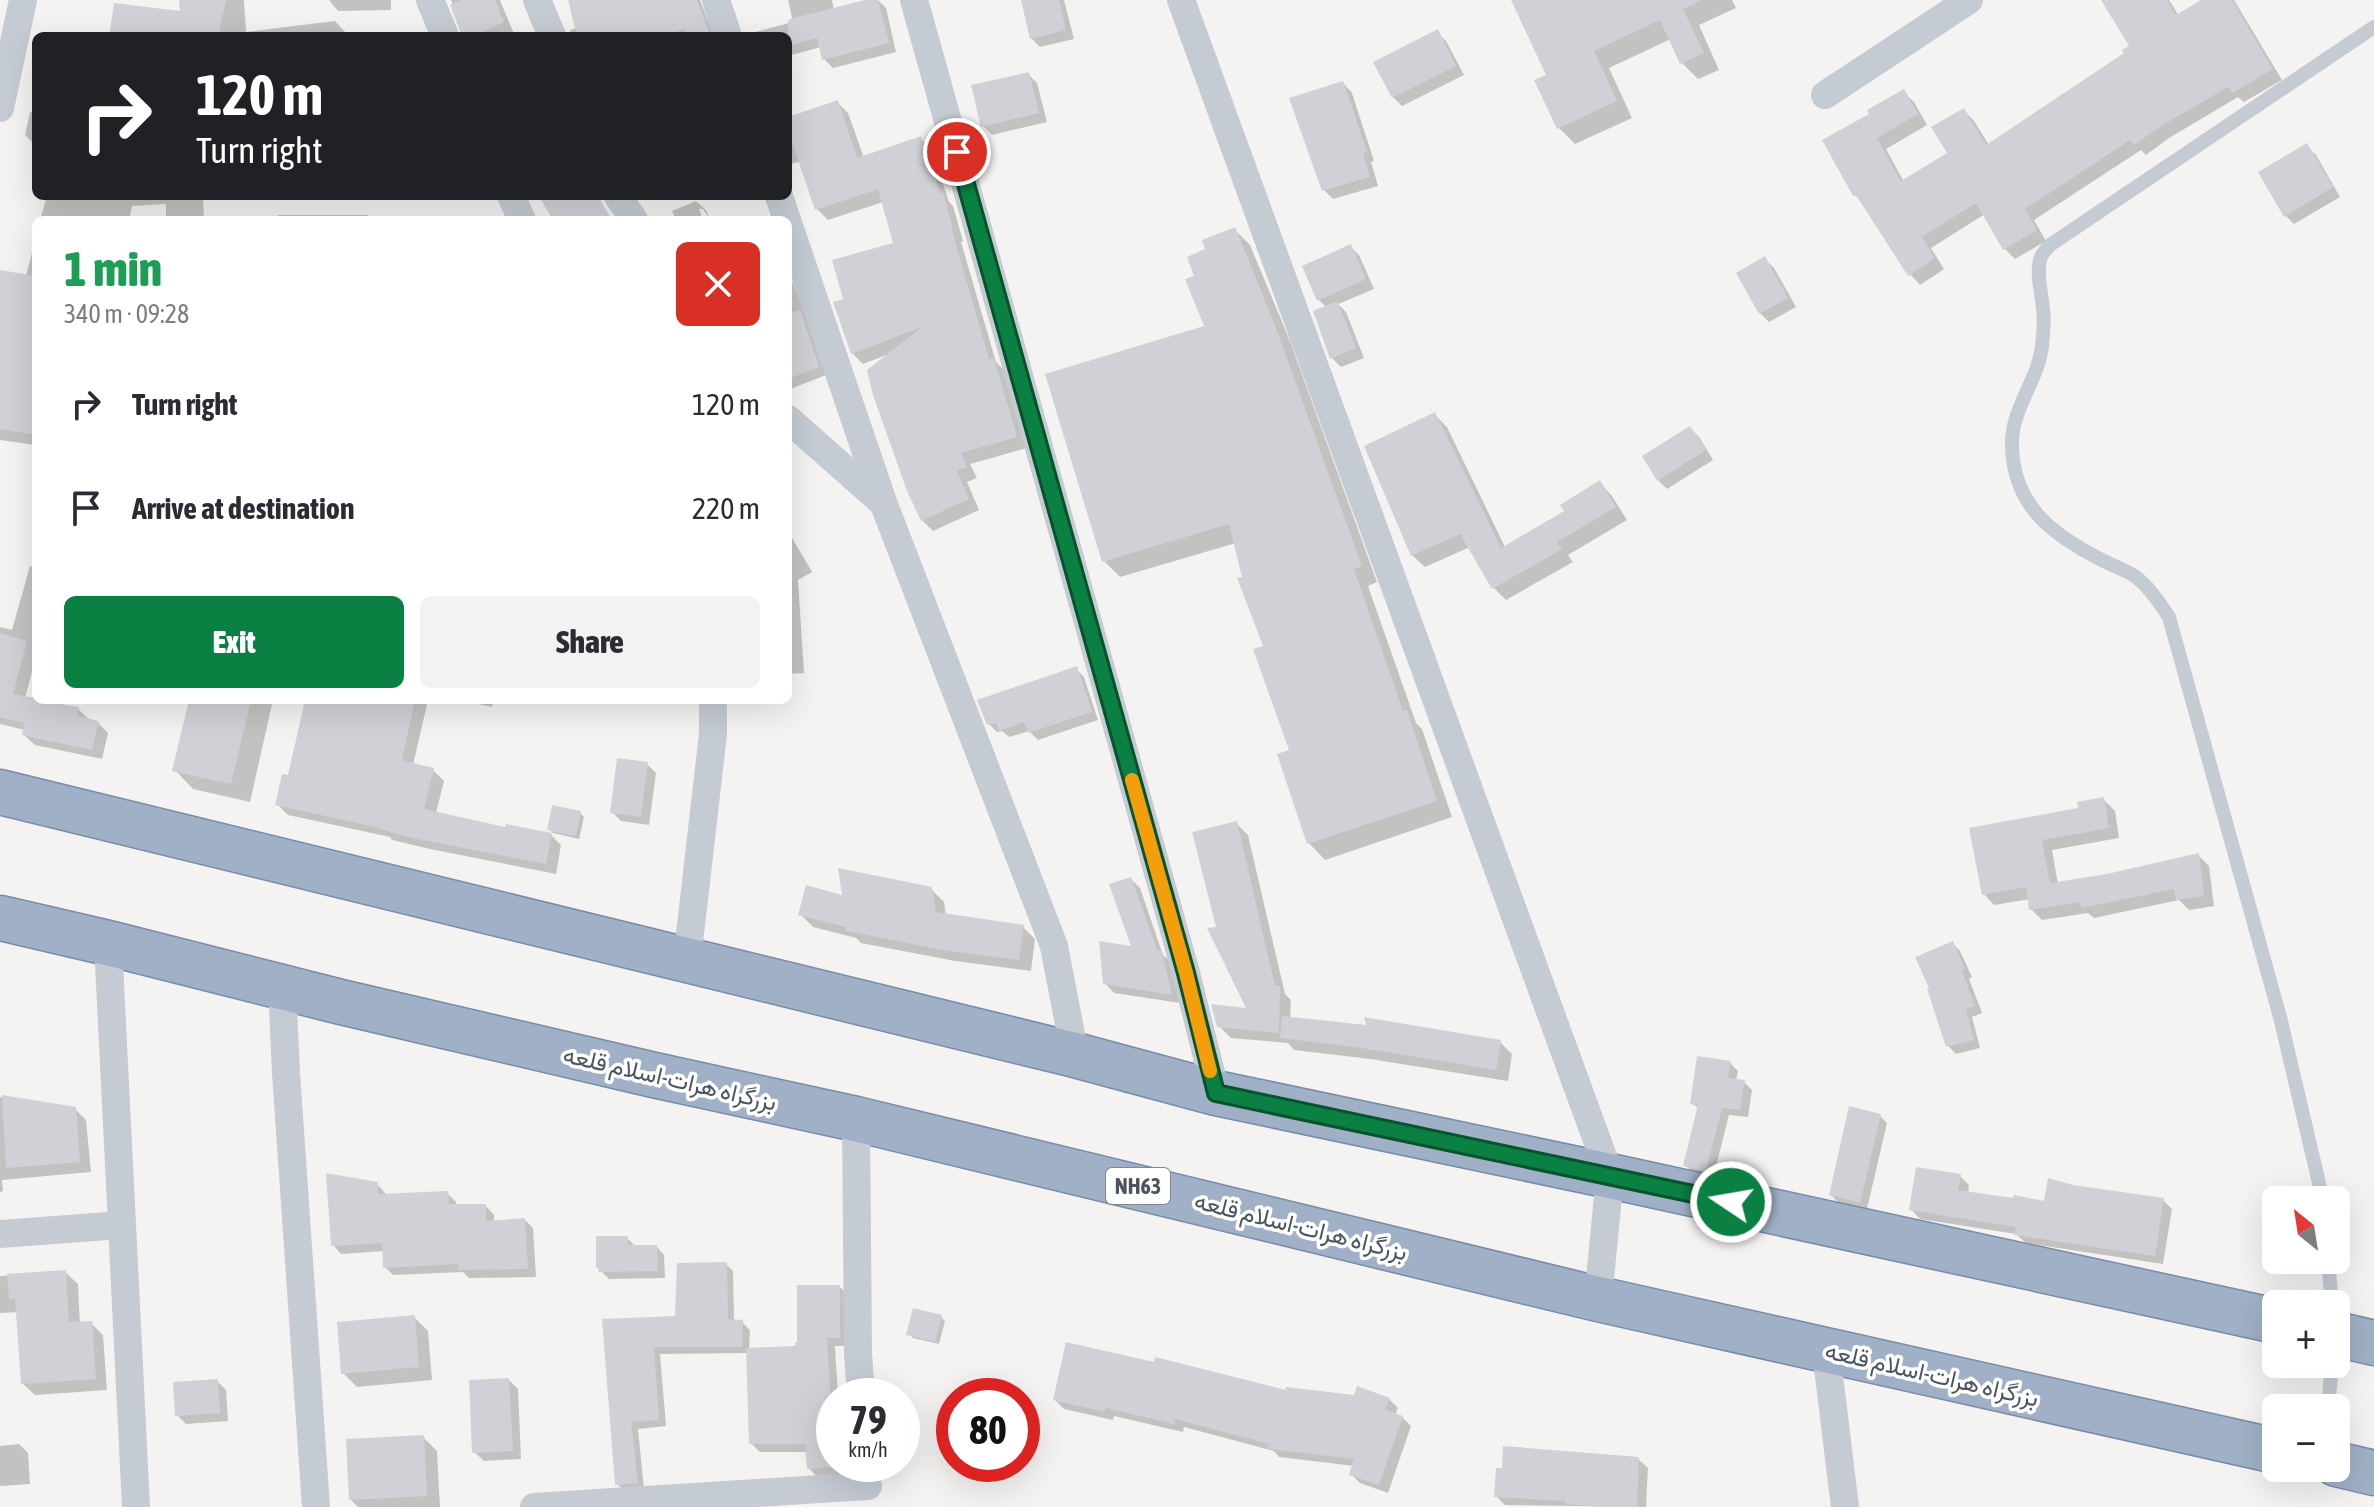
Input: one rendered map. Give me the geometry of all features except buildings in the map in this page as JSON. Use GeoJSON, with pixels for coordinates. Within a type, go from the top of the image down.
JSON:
{"type":"FeatureCollection","features":[{"type":"Feature","properties":{"kind":"highway"},"geometry":{"type":"LineString","coordinates":[[0,792],[1075,1055],[1216,1093],[2262,1318]]}},
{"type":"Feature","properties":{"kind":"highway","name":"بزرگراه هرات-اسلام قلعه"},"geometry":{"type":"LineString","coordinates":[[0,918],[341,1002],[1231,1208],[1598,1299],[2262,1448]]}},
{"type":"Feature","properties":{"kind":"highway"},"geometry":{"type":"LineString","coordinates":[[2350,1337],[2374,1343]]}},
{"type":"Feature","properties":{"kind":"highway"},"geometry":{"type":"LineString","coordinates":[[2350,1467],[2374,1473]]}},
{"type":"Feature","properties":{"kind":"street"},"geometry":{"type":"LineString","coordinates":[[0,108],[23,0]]}},
{"type":"Feature","properties":{"kind":"street"},"geometry":{"type":"LineString","coordinates":[[430,0],[443,32]]}},
{"type":"Feature","properties":{"kind":"street"},"geometry":{"type":"LineString","coordinates":[[537,0],[550,32]]}},
{"type":"Feature","properties":{"kind":"street"},"geometry":{"type":"LineString","coordinates":[[716,0],[727,32]]}},
{"type":"Feature","properties":{"kind":"street"},"geometry":{"type":"LineString","coordinates":[[914,0],[1186,973],[1216,1093]]}},
{"type":"Feature","properties":{"kind":"street"},"geometry":{"type":"LineString","coordinates":[[1181,0],[1610,1176],[1598,1299]]}},
{"type":"Feature","properties":{"kind":"street"},"geometry":{"type":"LineString","coordinates":[[1825,95],[1969,0]]}},
{"type":"Feature","properties":{"kind":"street"},"geometry":{"type":"LineString","coordinates":[[792,233],[883,502],[1054,946],[1075,1055]]}},
{"type":"Feature","properties":{"kind":"street"},"geometry":{"type":"LineString","coordinates":[[792,422],[883,502]]}},
{"type":"Feature","properties":{"kind":"street"},"geometry":{"type":"LineString","coordinates":[[687,960],[713,734],[713,704]]}},
{"type":"Feature","properties":{"kind":"street"},"geometry":{"type":"LineString","coordinates":[[108,943],[136,1507]]}},
{"type":"Feature","properties":{"kind":"street"},"geometry":{"type":"LineString","coordinates":[[282,986],[316,1507]]}},
{"type":"Feature","properties":{"kind":"street"},"geometry":{"type":"LineString","coordinates":[[856,1119],[860,1378]]}},
{"type":"Feature","properties":{"kind":"street"},"geometry":{"type":"LineString","coordinates":[[0,1234],[121,1225]]}},
{"type":"Feature","properties":{"kind":"street"},"geometry":{"type":"LineString","coordinates":[[1826,1351],[1845,1507]]}},
{"type":"Feature","properties":{"kind":"street"},"geometry":{"type":"LineString","coordinates":[[534,1507],[870,1486]]}},
{"type":"Feature","properties":{"kind":"lane"},"geometry":{"type":"LineString","coordinates":[[2320,1186],[2280,1017],[2169,617],[2150,591],[2134,576],[2064,540],[2044,524],[2017,479],[2012,444],[2016,415],[2041,355],[2044,313],[2039,270],[2040,259],[2050,245],[2374,27]]}},
{"type":"Feature","properties":{"kind":"slow traffic"},"geometry":{"type":"LineString","coordinates":[[1132,780],[1210,1071]]}},
{"type":"Feature","properties":{"kind":"route"},"geometry":{"type":"LineString","coordinates":[[957,152],[1186,973],[1216,1093],[1731,1202]]}}]}
